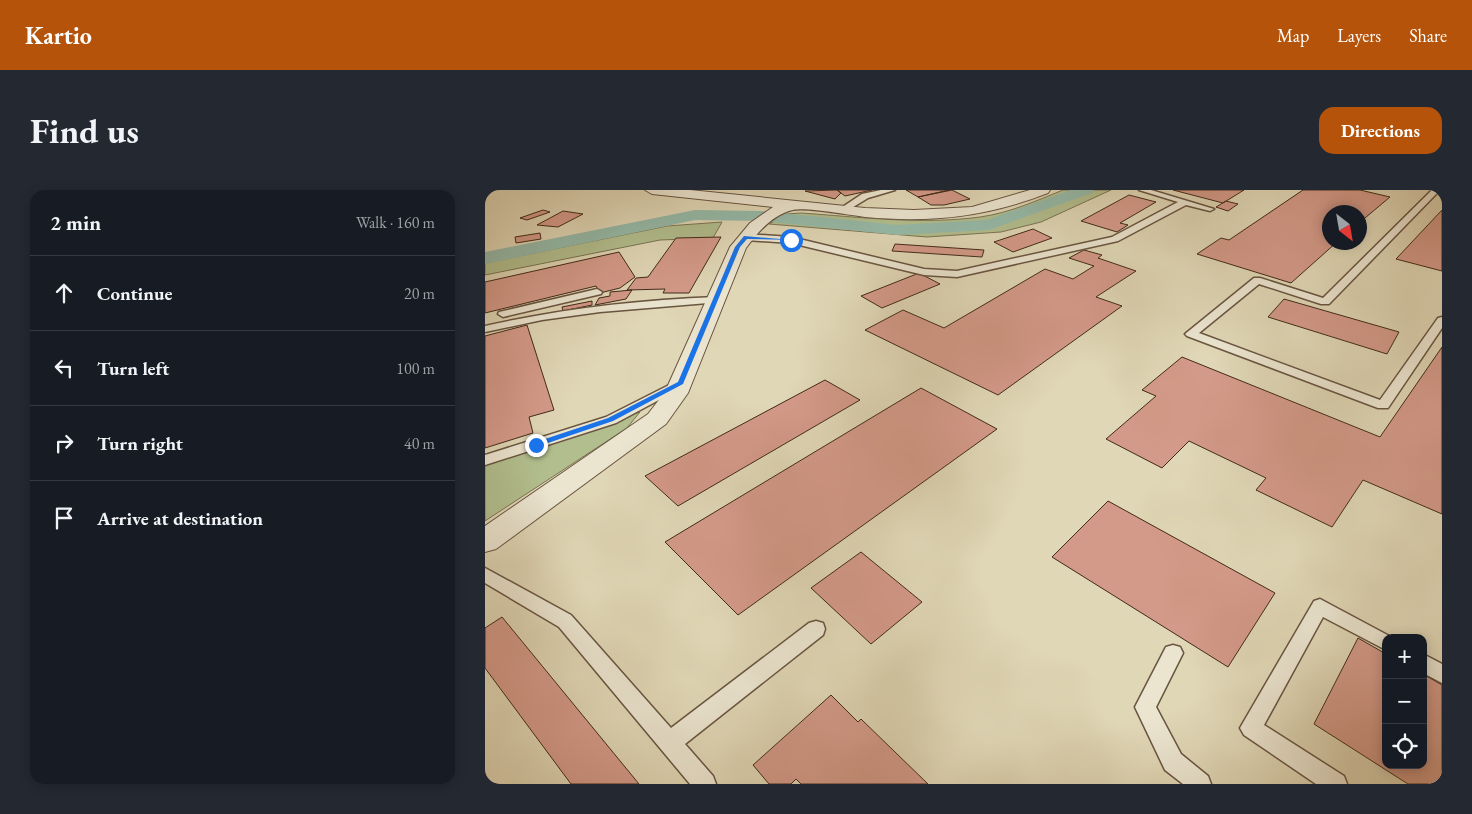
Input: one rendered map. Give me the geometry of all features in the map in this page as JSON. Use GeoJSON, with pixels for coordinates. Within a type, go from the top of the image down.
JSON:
{"type":"FeatureCollection","features":[{"type":"Feature","properties":{"kind":"street"},"geometry":{"type":"LineString","coordinates":[[652,190],[793,198],[842,210],[917,215],[949,214],[1007,203],[1043,190]]}},
{"type":"Feature","properties":{"kind":"street"},"geometry":{"type":"LineString","coordinates":[[485,540],[657,419],[681,383],[738,247],[759,224],[793,198]]}},
{"type":"Feature","properties":{"kind":"lane"},"geometry":{"type":"LineString","coordinates":[[842,210],[865,196],[891,190]]}},
{"type":"Feature","properties":{"kind":"lane"},"geometry":{"type":"LineString","coordinates":[[1143,190],[1210,209]]}},
{"type":"Feature","properties":{"kind":"lane"},"geometry":{"type":"LineString","coordinates":[[1436,190],[1325,302],[1257,280],[1191,334],[1383,405],[1442,320]]}},
{"type":"Feature","properties":{"kind":"lane"},"geometry":{"type":"LineString","coordinates":[[759,224],[791,240],[924,272],[957,274],[1115,239],[1185,202]]}},
{"type":"Feature","properties":{"kind":"lane"},"geometry":{"type":"LineString","coordinates":[[485,319],[597,292]]}},
{"type":"Feature","properties":{"kind":"lane"},"geometry":{"type":"LineString","coordinates":[[485,329],[577,312],[670,301],[716,300]]}},
{"type":"Feature","properties":{"kind":"lane"},"geometry":{"type":"LineString","coordinates":[[485,460],[611,420],[681,383]]}},
{"type":"Feature","properties":{"kind":"lane"},"geometry":{"type":"LineString","coordinates":[[485,576],[565,621],[705,784]]}},
{"type":"Feature","properties":{"kind":"lane"},"geometry":{"type":"LineString","coordinates":[[1336,784],[1251,728],[1320,606],[1382,640]]}},
{"type":"Feature","properties":{"kind":"lane"},"geometry":{"type":"LineString","coordinates":[[670,742],[816,629]]}},
{"type":"Feature","properties":{"kind":"lane"},"geometry":{"type":"LineString","coordinates":[[1173,653],[1145,707],[1173,762],[1200,784]]}},
{"type":"Feature","properties":{"kind":"lane"},"geometry":{"type":"LineString","coordinates":[[1427,666],[1442,674]]}},
{"type":"Feature","properties":{"kind":"green space"},"geometry":{"type":"Polygon","coordinates":[[[1063,190],[1111,190],[1041,222],[1001,232],[927,237],[769,224],[786,214],[801,213],[913,220],[980,217],[1012,210],[1063,190]]]}},
{"type":"Feature","properties":{"kind":"green space"},"geometry":{"type":"Polygon","coordinates":[[[722,222],[713,238],[660,240],[485,275],[485,263],[667,226],[722,222]]]}},
{"type":"Feature","properties":{"kind":"green space"},"geometry":{"type":"Polygon","coordinates":[[[640,412],[627,428],[485,521],[485,465],[640,412]]]}},
{"type":"Feature","properties":{"kind":"building"},"geometry":{"type":"Polygon","coordinates":[[[837,190],[841,193],[835,199],[805,191],[837,190]]]}},
{"type":"Feature","properties":{"kind":"building"},"geometry":{"type":"Polygon","coordinates":[[[837,190],[872,190],[845,196],[837,190]]]}},
{"type":"Feature","properties":{"kind":"building"},"geometry":{"type":"Polygon","coordinates":[[[906,190],[949,190],[918,197],[906,190]]]}},
{"type":"Feature","properties":{"kind":"building"},"geometry":{"type":"Polygon","coordinates":[[[952,190],[970,199],[944,205],[931,205],[918,197],[952,190]]]}},
{"type":"Feature","properties":{"kind":"building"},"geometry":{"type":"Polygon","coordinates":[[[1173,190],[1244,190],[1223,203],[1173,190]]]}},
{"type":"Feature","properties":{"kind":"building"},"geometry":{"type":"Polygon","coordinates":[[[1303,190],[1360,190],[1390,197],[1367,216],[1367,205],[1322,205],[1322,250],[1328,250],[1291,283],[1197,254],[1221,238],[1229,240],[1303,190]]]}},
{"type":"Feature","properties":{"kind":"building"},"geometry":{"type":"Polygon","coordinates":[[[1129,195],[1156,202],[1120,223],[1128,225],[1117,232],[1081,221],[1129,195]]]}},
{"type":"Feature","properties":{"kind":"building"},"geometry":{"type":"Polygon","coordinates":[[[1226,201],[1238,204],[1228,211],[1216,207],[1226,201]]]}},
{"type":"Feature","properties":{"kind":"building"},"geometry":{"type":"Polygon","coordinates":[[[543,210],[550,212],[527,220],[520,218],[543,210]]]}},
{"type":"Feature","properties":{"kind":"building"},"geometry":{"type":"Polygon","coordinates":[[[1442,210],[1442,271],[1396,259],[1442,210]]]}},
{"type":"Feature","properties":{"kind":"building"},"geometry":{"type":"Polygon","coordinates":[[[563,211],[583,214],[558,227],[537,225],[563,211]]]}},
{"type":"Feature","properties":{"kind":"building"},"geometry":{"type":"Polygon","coordinates":[[[1033,229],[1052,238],[1013,252],[994,242],[1033,229]]]}},
{"type":"Feature","properties":{"kind":"building"},"geometry":{"type":"Polygon","coordinates":[[[540,233],[541,239],[516,243],[515,237],[540,233]]]}},
{"type":"Feature","properties":{"kind":"building"},"geometry":{"type":"Polygon","coordinates":[[[721,237],[689,293],[663,293],[665,289],[627,290],[636,278],[648,277],[676,238],[721,237]]]}},
{"type":"Feature","properties":{"kind":"building"},"geometry":{"type":"Polygon","coordinates":[[[895,244],[984,250],[982,257],[892,251],[895,244]]]}},
{"type":"Feature","properties":{"kind":"building"},"geometry":{"type":"Polygon","coordinates":[[[1084,250],[1102,255],[1098,258],[1136,271],[1096,297],[1122,306],[998,395],[865,330],[903,310],[944,328],[1045,269],[1073,279],[1094,266],[1069,258],[1084,250]]]}},
{"type":"Feature","properties":{"kind":"building"},"geometry":{"type":"Polygon","coordinates":[[[619,252],[635,277],[620,288],[600,293],[596,286],[485,313],[485,282],[619,252]]]}},
{"type":"Feature","properties":{"kind":"building"},"geometry":{"type":"Polygon","coordinates":[[[919,273],[940,284],[882,308],[861,296],[919,273]]]}},
{"type":"Feature","properties":{"kind":"building"},"geometry":{"type":"Polygon","coordinates":[[[632,290],[626,299],[595,305],[599,298],[610,296],[610,292],[632,290]]]}},
{"type":"Feature","properties":{"kind":"building"},"geometry":{"type":"Polygon","coordinates":[[[1284,299],[1399,332],[1387,354],[1268,317],[1284,299]]]}},
{"type":"Feature","properties":{"kind":"building"},"geometry":{"type":"Polygon","coordinates":[[[592,301],[592,305],[563,311],[562,307],[592,301]]]}},
{"type":"Feature","properties":{"kind":"building"},"geometry":{"type":"Polygon","coordinates":[[[527,325],[554,410],[529,417],[533,433],[485,448],[485,336],[527,325]]]}},
{"type":"Feature","properties":{"kind":"building"},"geometry":{"type":"Polygon","coordinates":[[[1442,347],[1442,514],[1363,480],[1332,527],[1256,490],[1266,478],[1189,441],[1162,468],[1106,439],[1156,396],[1142,390],[1182,357],[1380,437],[1442,347]]]}},
{"type":"Feature","properties":{"kind":"building"},"geometry":{"type":"Polygon","coordinates":[[[825,380],[860,400],[678,506],[645,476],[825,380]]]}},
{"type":"Feature","properties":{"kind":"building"},"geometry":{"type":"Polygon","coordinates":[[[921,388],[997,429],[738,615],[665,542],[921,388]]]}},
{"type":"Feature","properties":{"kind":"building"},"geometry":{"type":"Polygon","coordinates":[[[1108,501],[1275,593],[1228,667],[1052,557],[1108,501]]]}},
{"type":"Feature","properties":{"kind":"building"},"geometry":{"type":"Polygon","coordinates":[[[861,552],[922,602],[871,644],[811,588],[861,552]]]}},
{"type":"Feature","properties":{"kind":"building"},"geometry":{"type":"Polygon","coordinates":[[[502,617],[639,784],[571,784],[485,668],[485,628],[502,617]]]}},
{"type":"Feature","properties":{"kind":"building"},"geometry":{"type":"Polygon","coordinates":[[[1358,638],[1382,652],[1382,767],[1314,724],[1358,638]]]}},
{"type":"Feature","properties":{"kind":"building"},"geometry":{"type":"Polygon","coordinates":[[[1427,676],[1442,685],[1442,784],[1408,784],[1384,769],[1427,769],[1427,676]]]}},
{"type":"Feature","properties":{"kind":"building"},"geometry":{"type":"Polygon","coordinates":[[[831,695],[858,722],[861,719],[928,784],[801,784],[796,779],[791,784],[769,784],[753,765],[831,695]]]}},
{"type":"Feature","properties":{"kind":"waterway"},"geometry":{"type":"LineString","coordinates":[[485,258],[695,215],[762,216],[897,230],[989,225],[1086,190]]}},
{"type":"Feature","properties":{"kind":"route"},"geometry":{"type":"LineString","coordinates":[[536,445],[611,420],[681,383],[738,247],[745,237],[791,240]]}}]}
